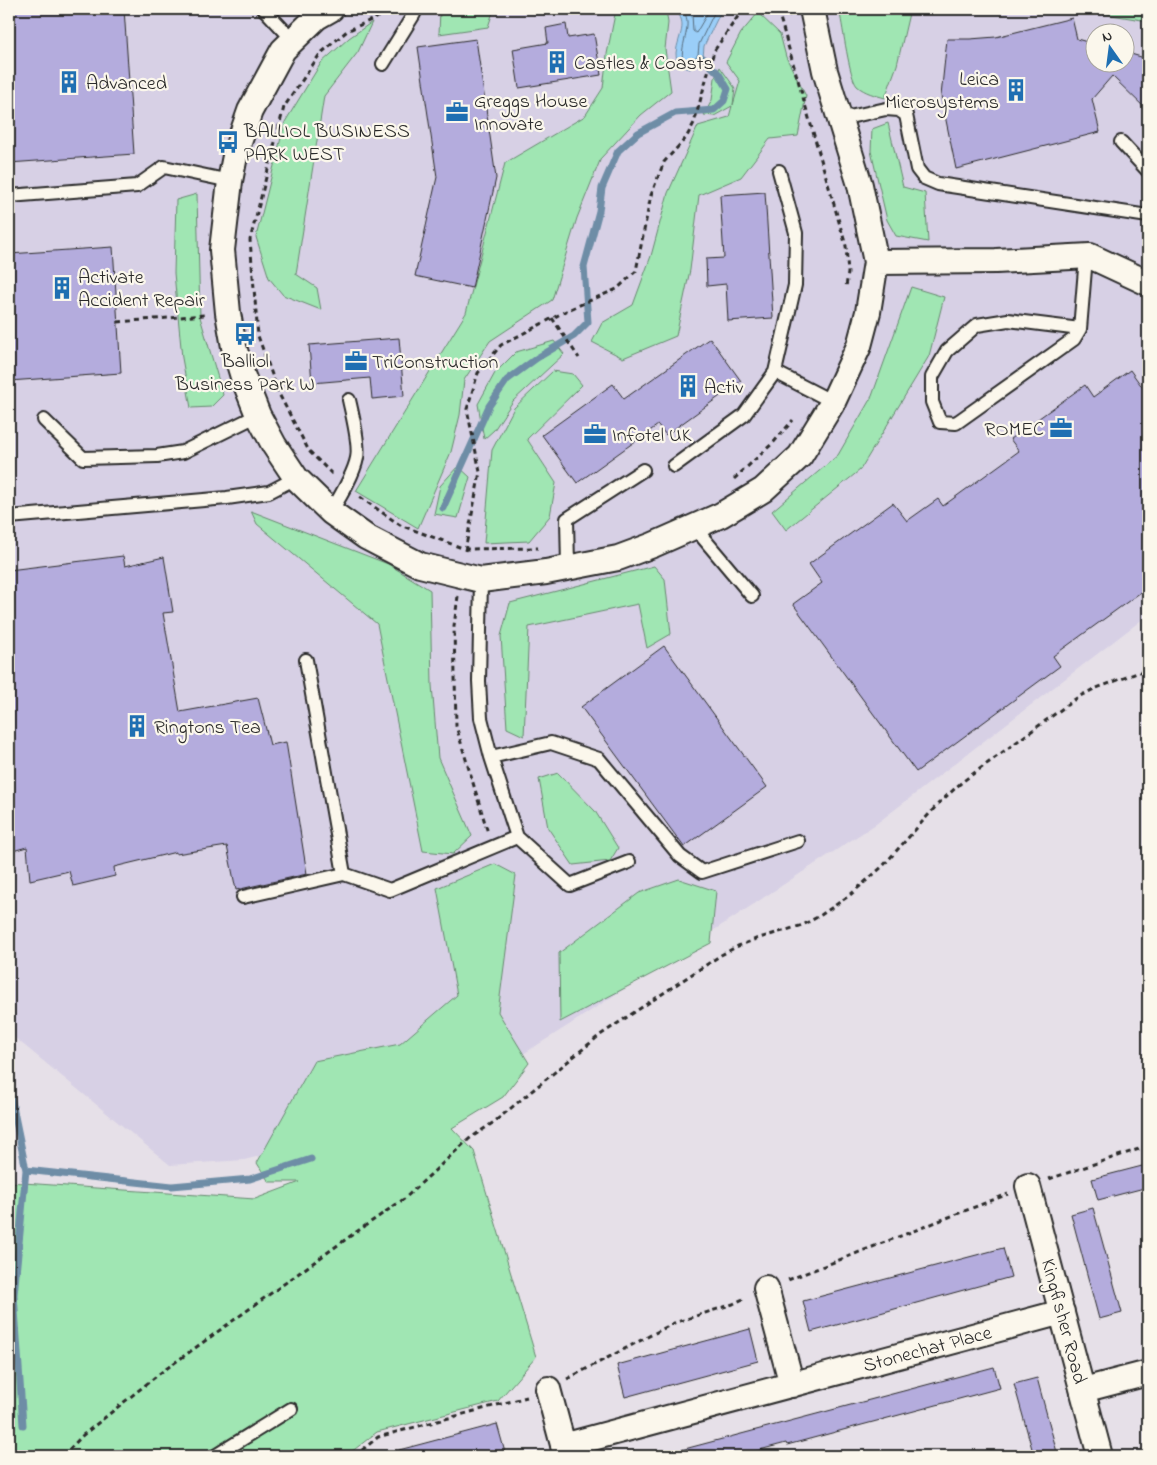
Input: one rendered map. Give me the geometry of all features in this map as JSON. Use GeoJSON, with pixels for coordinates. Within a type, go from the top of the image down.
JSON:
{"type":"FeatureCollection","features":[{"type":"Feature","properties":{"kind":"street"},"geometry":{"type":"LineString","coordinates":[[331,9],[317,17],[282,50],[250,111],[236,151],[230,181],[222,250],[228,313],[234,347],[258,415],[274,445],[296,478],[332,512],[366,537],[420,565],[471,578],[546,572],[568,557],[618,558],[721,515],[763,490],[800,456],[824,398],[859,346],[868,312],[876,262],[860,185],[825,71],[812,9]]}},
{"type":"Feature","properties":{"kind":"street"},"geometry":{"type":"LineString","coordinates":[[876,262],[996,261],[1090,256],[1148,283]]}},
{"type":"Feature","properties":{"kind":"street","name":"Kingfisher Road"},"geometry":{"type":"LineString","coordinates":[[1028,1186],[1100,1456]]}},
{"type":"Feature","properties":{"kind":"street"},"geometry":{"type":"LineString","coordinates":[[766,1288],[792,1385]]}},
{"type":"Feature","properties":{"kind":"street","name":"Stonechat Place"},"geometry":{"type":"LineString","coordinates":[[565,1451],[792,1385],[1062,1312]]}},
{"type":"Feature","properties":{"kind":"street"},"geometry":{"type":"LineString","coordinates":[[1083,1390],[1148,1373]]}},
{"type":"Feature","properties":{"kind":"street"},"geometry":{"type":"LineString","coordinates":[[548,1389],[565,1451]]}},
{"type":"Feature","properties":{"kind":"lane"},"geometry":{"type":"LineString","coordinates":[[264,9],[293,40]]}},
{"type":"Feature","properties":{"kind":"lane"},"geometry":{"type":"LineString","coordinates":[[382,64],[414,14],[412,9]]}},
{"type":"Feature","properties":{"kind":"lane"},"geometry":{"type":"LineString","coordinates":[[840,119],[886,109],[899,110],[906,115],[917,169],[924,178],[938,184],[1148,216]]}},
{"type":"Feature","properties":{"kind":"lane"},"geometry":{"type":"LineString","coordinates":[[1121,142],[1148,171]]}},
{"type":"Feature","properties":{"kind":"lane"},"geometry":{"type":"LineString","coordinates":[[9,196],[137,186],[164,167],[230,181]]}},
{"type":"Feature","properties":{"kind":"lane"},"geometry":{"type":"LineString","coordinates":[[674,466],[744,415],[775,372],[795,285],[796,233],[778,171]]}},
{"type":"Feature","properties":{"kind":"lane"},"geometry":{"type":"LineString","coordinates":[[1080,329],[1008,320],[977,325],[947,351],[932,377],[932,402],[940,422],[956,423],[1074,339],[1080,329],[1086,257]]}},
{"type":"Feature","properties":{"kind":"lane"},"geometry":{"type":"LineString","coordinates":[[775,372],[824,398]]}},
{"type":"Feature","properties":{"kind":"lane"},"geometry":{"type":"LineString","coordinates":[[332,512],[358,458],[355,423],[349,400]]}},
{"type":"Feature","properties":{"kind":"lane"},"geometry":{"type":"LineString","coordinates":[[44,420],[83,458],[112,458],[157,456],[183,452],[258,415]]}},
{"type":"Feature","properties":{"kind":"lane"},"geometry":{"type":"LineString","coordinates":[[568,557],[567,519],[643,470]]}},
{"type":"Feature","properties":{"kind":"lane"},"geometry":{"type":"LineString","coordinates":[[9,517],[227,498],[268,492],[296,478]]}},
{"type":"Feature","properties":{"kind":"lane"},"geometry":{"type":"LineString","coordinates":[[694,527],[752,596]]}},
{"type":"Feature","properties":{"kind":"lane"},"geometry":{"type":"LineString","coordinates":[[471,578],[481,718],[491,757],[517,837],[570,886],[629,862]]}},
{"type":"Feature","properties":{"kind":"lane"},"geometry":{"type":"LineString","coordinates":[[306,660],[344,874]]}},
{"type":"Feature","properties":{"kind":"lane"},"geometry":{"type":"LineString","coordinates":[[491,757],[551,743],[599,759],[680,856],[702,872],[798,841]]}},
{"type":"Feature","properties":{"kind":"lane"},"geometry":{"type":"LineString","coordinates":[[243,896],[344,874],[390,890],[517,837]]}},
{"type":"Feature","properties":{"kind":"lane"},"geometry":{"type":"LineString","coordinates":[[215,1456],[290,1409]]}},
{"type":"Feature","properties":{"kind":"path"},"geometry":{"type":"LineString","coordinates":[[395,9],[347,31],[320,54],[284,107],[250,240],[258,336],[279,394],[309,451],[345,487],[400,525],[465,549],[568,557]]}},
{"type":"Feature","properties":{"kind":"path"},"geometry":{"type":"LineString","coordinates":[[471,578],[465,549],[480,472],[466,409],[478,373],[501,345],[575,306],[617,289],[636,271],[651,195],[664,162],[686,138],[694,123],[714,51],[743,9]]}},
{"type":"Feature","properties":{"kind":"path"},"geometry":{"type":"LineString","coordinates":[[778,11],[846,246],[848,273],[846,292]]}},
{"type":"Feature","properties":{"kind":"path"},"geometry":{"type":"LineString","coordinates":[[118,322],[228,313]]}},
{"type":"Feature","properties":{"kind":"path"},"geometry":{"type":"LineString","coordinates":[[552,318],[579,358]]}},
{"type":"Feature","properties":{"kind":"path"},"geometry":{"type":"LineString","coordinates":[[731,482],[824,398]]}},
{"type":"Feature","properties":{"kind":"path"},"geometry":{"type":"LineString","coordinates":[[63,1456],[90,1429],[159,1374],[341,1242],[404,1199],[469,1139],[494,1122],[600,1035],[721,955],[738,946],[790,930],[821,915],[850,895],[883,866],[938,804],[962,782],[1078,697],[1148,669]]}},
{"type":"Feature","properties":{"kind":"shaded area"},"geometry":{"type":"Polygon","coordinates":[[[9,9],[1148,9],[1148,615],[876,824],[569,1025],[431,1112],[244,1160],[170,1165],[14,1037],[9,997],[9,9]]]}},
{"type":"Feature","properties":{"kind":"green space"},"geometry":{"type":"Polygon","coordinates":[[[440,9],[494,9],[488,27],[439,34],[440,9]]]}},
{"type":"Feature","properties":{"kind":"green space"},"geometry":{"type":"Polygon","coordinates":[[[616,9],[666,9],[668,23],[665,49],[671,91],[641,115],[601,158],[577,218],[552,300],[490,341],[464,380],[460,415],[451,452],[418,528],[356,491],[466,313],[505,163],[585,116],[603,88],[607,54],[616,9]]]}},
{"type":"Feature","properties":{"kind":"green space"},"geometry":{"type":"Polygon","coordinates":[[[842,9],[910,9],[897,65],[885,98],[870,94],[857,86],[854,81],[840,14],[842,9]]]}},
{"type":"Feature","properties":{"kind":"green space"},"geometry":{"type":"Polygon","coordinates":[[[1086,9],[1148,9],[1148,21],[1087,11],[1086,9]]]}},
{"type":"Feature","properties":{"kind":"green space"},"geometry":{"type":"Polygon","coordinates":[[[758,13],[780,34],[786,57],[806,96],[798,136],[770,139],[741,177],[699,195],[690,270],[676,336],[623,358],[592,342],[602,323],[633,305],[651,256],[668,193],[698,126],[729,117],[732,106],[714,116],[704,115],[712,100],[715,78],[720,67],[735,88],[733,105],[740,81],[726,62],[741,33],[758,13]]]}},
{"type":"Feature","properties":{"kind":"green space"},"geometry":{"type":"Polygon","coordinates":[[[372,22],[358,52],[324,96],[296,274],[317,288],[321,310],[283,295],[269,278],[256,237],[285,122],[321,63],[349,38],[372,22]]]}},
{"type":"Feature","properties":{"kind":"green space"},"geometry":{"type":"Polygon","coordinates":[[[888,123],[903,187],[925,193],[928,242],[896,236],[887,220],[871,151],[872,129],[888,123]]]}},
{"type":"Feature","properties":{"kind":"green space"},"geometry":{"type":"Polygon","coordinates":[[[197,194],[200,317],[223,395],[211,407],[191,408],[182,358],[174,273],[176,200],[197,194]]]}},
{"type":"Feature","properties":{"kind":"green space"},"geometry":{"type":"Polygon","coordinates":[[[911,287],[944,297],[929,356],[860,470],[786,530],[772,511],[838,455],[872,396],[911,287]]]}},
{"type":"Feature","properties":{"kind":"green space"},"geometry":{"type":"Polygon","coordinates":[[[554,341],[564,354],[513,401],[494,430],[484,439],[478,404],[495,373],[516,352],[554,341]]]}},
{"type":"Feature","properties":{"kind":"green space"},"geometry":{"type":"Polygon","coordinates":[[[553,371],[573,374],[582,385],[527,439],[556,483],[550,516],[529,541],[484,543],[492,450],[514,408],[553,371]]]}},
{"type":"Feature","properties":{"kind":"green space"},"geometry":{"type":"Polygon","coordinates":[[[458,466],[470,477],[458,518],[434,514],[440,486],[458,466]]]}},
{"type":"Feature","properties":{"kind":"green space"},"geometry":{"type":"Polygon","coordinates":[[[251,511],[388,564],[430,590],[432,685],[438,758],[472,836],[453,854],[423,851],[377,624],[257,524],[251,511]]]}},
{"type":"Feature","properties":{"kind":"green space"},"geometry":{"type":"Polygon","coordinates":[[[654,566],[665,579],[671,634],[647,648],[638,604],[529,627],[524,736],[507,728],[501,636],[510,603],[654,566]]]}},
{"type":"Feature","properties":{"kind":"green space"},"geometry":{"type":"Polygon","coordinates":[[[558,773],[595,811],[618,848],[610,861],[573,865],[548,828],[539,779],[558,773]]]}},
{"type":"Feature","properties":{"kind":"green space"},"geometry":{"type":"Polygon","coordinates":[[[495,864],[516,875],[498,1012],[529,1063],[503,1097],[452,1128],[474,1151],[536,1357],[498,1401],[377,1432],[346,1456],[9,1456],[9,1182],[255,1199],[300,1182],[269,1182],[257,1163],[314,1061],[400,1044],[457,995],[437,888],[495,864]]]}},
{"type":"Feature","properties":{"kind":"green space"},"geometry":{"type":"Polygon","coordinates":[[[679,879],[716,891],[711,943],[560,1022],[559,953],[639,893],[679,879]]]}},
{"type":"Feature","properties":{"kind":"water"},"geometry":{"type":"Polygon","coordinates":[[[675,9],[721,9],[704,46],[703,58],[690,69],[678,65],[676,58],[682,25],[675,9]]]}},
{"type":"Feature","properties":{"kind":"building","name":"Advanced"},"geometry":{"type":"Polygon","coordinates":[[[9,9],[124,9],[134,154],[9,163],[9,9]]]}},
{"type":"Feature","properties":{"kind":"building","name":"Leica Microsystems"},"geometry":{"type":"Polygon","coordinates":[[[1072,18],[1077,39],[1084,41],[1084,72],[1134,72],[1134,55],[1148,59],[1148,111],[1112,76],[1092,99],[1100,132],[956,169],[941,96],[947,39],[996,37],[1072,18]]]}},
{"type":"Feature","properties":{"kind":"building","name":"Castles & Coasts"},"geometry":{"type":"Polygon","coordinates":[[[566,24],[568,38],[594,34],[601,75],[519,88],[513,49],[548,43],[546,28],[566,24]]]}},
{"type":"Feature","properties":{"kind":"building","name":"Greggs House Innovate"},"geometry":{"type":"Polygon","coordinates":[[[476,39],[496,178],[472,288],[415,276],[437,177],[418,47],[476,39]]]}},
{"type":"Feature","properties":{"kind":"building"},"geometry":{"type":"Polygon","coordinates":[[[765,192],[773,318],[728,321],[726,284],[707,286],[706,259],[724,258],[720,195],[765,192]]]}},
{"type":"Feature","properties":{"kind":"building","name":"Activate Accident Repair"},"geometry":{"type":"Polygon","coordinates":[[[113,247],[121,373],[9,381],[9,254],[113,247]]]}},
{"type":"Feature","properties":{"kind":"building","name":"TriConstruction"},"geometry":{"type":"Polygon","coordinates":[[[399,338],[404,396],[372,399],[370,378],[312,383],[309,345],[399,338]]]}},
{"type":"Feature","properties":{"kind":"building"},"geometry":{"type":"Polygon","coordinates":[[[710,338],[741,381],[666,435],[658,425],[577,483],[542,435],[613,384],[624,399],[710,338]]]}},
{"type":"Feature","properties":{"kind":"building"},"geometry":{"type":"Polygon","coordinates":[[[1130,370],[1148,395],[1148,587],[1053,656],[1060,666],[916,772],[793,604],[822,583],[809,564],[893,503],[907,521],[938,499],[943,506],[1019,451],[1010,439],[1085,385],[1093,397],[1130,370]]]}},
{"type":"Feature","properties":{"kind":"building","name":"Ringtons Tea"},"geometry":{"type":"Polygon","coordinates":[[[123,556],[125,566],[164,557],[173,612],[163,613],[180,712],[258,698],[270,745],[286,742],[307,874],[236,890],[227,846],[176,854],[176,852],[114,867],[115,876],[73,886],[69,871],[30,880],[27,847],[9,852],[9,570],[123,556]]]}},
{"type":"Feature","properties":{"kind":"building"},"geometry":{"type":"Polygon","coordinates":[[[664,646],[767,787],[684,847],[581,707],[664,646]]]}},
{"type":"Feature","properties":{"kind":"building"},"geometry":{"type":"Polygon","coordinates":[[[1146,1165],[1148,1187],[1098,1200],[1092,1179],[1146,1165]]]}},
{"type":"Feature","properties":{"kind":"building"},"geometry":{"type":"Polygon","coordinates":[[[1093,1208],[1122,1313],[1099,1319],[1071,1214],[1093,1208]]]}},
{"type":"Feature","properties":{"kind":"building"},"geometry":{"type":"Polygon","coordinates":[[[1003,1248],[1011,1277],[811,1332],[803,1301],[1003,1248]]]}},
{"type":"Feature","properties":{"kind":"building"},"geometry":{"type":"Polygon","coordinates":[[[750,1329],[758,1361],[625,1397],[617,1365],[750,1329]]]}},
{"type":"Feature","properties":{"kind":"building"},"geometry":{"type":"Polygon","coordinates":[[[994,1367],[1000,1388],[787,1445],[786,1443],[737,1456],[678,1456],[677,1451],[994,1367]]]}},
{"type":"Feature","properties":{"kind":"building"},"geometry":{"type":"Polygon","coordinates":[[[1037,1378],[1058,1456],[1034,1456],[1014,1384],[1037,1378]]]}},
{"type":"Feature","properties":{"kind":"building"},"geometry":{"type":"Polygon","coordinates":[[[497,1424],[506,1456],[399,1456],[399,1450],[497,1424]]]}},
{"type":"Feature","properties":{"kind":"waterway"},"geometry":{"type":"LineString","coordinates":[[443,508],[489,406],[507,380],[537,358],[574,336],[588,322],[584,267],[599,211],[602,188],[618,151],[638,133],[675,113],[714,110],[724,101],[728,89],[719,74],[703,58]]}},
{"type":"Feature","properties":{"kind":"waterway"},"geometry":{"type":"LineString","coordinates":[[9,1087],[26,1170],[14,1295],[23,1425]]}},
{"type":"Feature","properties":{"kind":"waterway"},"geometry":{"type":"LineString","coordinates":[[26,1170],[172,1186],[250,1179],[311,1159]]}},
{"type":"Feature","properties":{"kind":"place","name":"Castles & Coasts"},"geometry":{"type":"Point","coordinates":[557,62]}},
{"type":"Feature","properties":{"kind":"place","name":"Advanced"},"geometry":{"type":"Point","coordinates":[69,82]}},
{"type":"Feature","properties":{"kind":"place","name":"Leica Microsystems"},"geometry":{"type":"Point","coordinates":[1016,90]}},
{"type":"Feature","properties":{"kind":"place","name":"Greggs House Innovate"},"geometry":{"type":"Point","coordinates":[457,112]}},
{"type":"Feature","properties":{"kind":"place","name":"BALLIOL BUSINESS PARK WEST"},"geometry":{"type":"Point","coordinates":[228,142]}},
{"type":"Feature","properties":{"kind":"place","name":"Activate Accident Repair"},"geometry":{"type":"Point","coordinates":[62,288]}},
{"type":"Feature","properties":{"kind":"place","name":"Balliol Business Park W"},"geometry":{"type":"Point","coordinates":[245,334]}},
{"type":"Feature","properties":{"kind":"place","name":"TriConstruction"},"geometry":{"type":"Point","coordinates":[356,361]}},
{"type":"Feature","properties":{"kind":"place","name":"Activ"},"geometry":{"type":"Point","coordinates":[688,386]}},
{"type":"Feature","properties":{"kind":"place","name":"ROMEC"},"geometry":{"type":"Point","coordinates":[1061,428]}},
{"type":"Feature","properties":{"kind":"place","name":"Infotel UK"},"geometry":{"type":"Point","coordinates":[595,434]}},
{"type":"Feature","properties":{"kind":"place","name":"Ringtons Tea"},"geometry":{"type":"Point","coordinates":[137,726]}}]}
